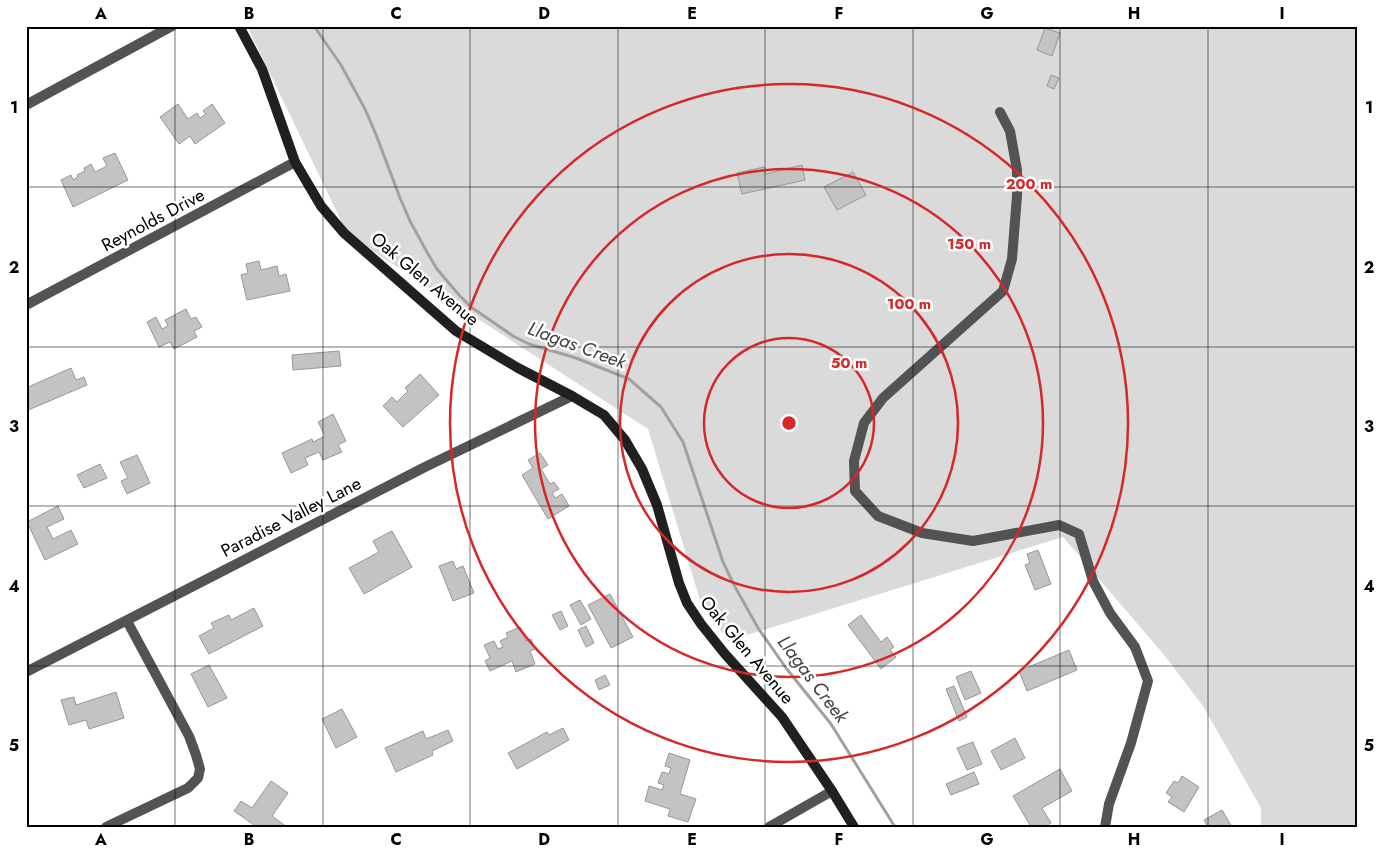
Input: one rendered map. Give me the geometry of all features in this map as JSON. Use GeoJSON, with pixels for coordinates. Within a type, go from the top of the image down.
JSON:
{"type":"FeatureCollection","features":[{"type":"Feature","properties":{"kind":"street"},"geometry":{"type":"LineString","coordinates":[[26,104],[172,26]]}},
{"type":"Feature","properties":{"kind":"street","name":"Oak Glen Avenue"},"geometry":{"type":"LineString","coordinates":[[240,26],[262,69],[295,162],[321,206],[344,233],[456,331],[518,368],[604,415],[625,440],[642,469],[657,505],[679,583],[687,603],[700,624],[782,717],[854,827]]}},
{"type":"Feature","properties":{"kind":"street"},"geometry":{"type":"LineString","coordinates":[[1000,112],[1010,131],[1016,170],[1017,196],[1012,259],[1002,291],[882,398],[864,423],[854,461],[854,491],[878,516],[922,533],[973,541],[1059,525],[1078,534],[1093,581],[1110,612],[1135,646],[1148,681],[1131,743],[1109,804],[1105,827]]}},
{"type":"Feature","properties":{"kind":"street","name":"Reynolds Drive"},"geometry":{"type":"LineString","coordinates":[[26,305],[295,162]]}},
{"type":"Feature","properties":{"kind":"street","name":"Paradise Valley Lane"},"geometry":{"type":"LineString","coordinates":[[26,672],[425,467],[572,396]]}},
{"type":"Feature","properties":{"kind":"street"},"geometry":{"type":"LineString","coordinates":[[106,827],[188,788],[198,778],[200,769],[189,736],[127,621]]}},
{"type":"Feature","properties":{"kind":"street"},"geometry":{"type":"LineString","coordinates":[[769,827],[832,791]]}},
{"type":"Feature","properties":{"kind":"shaded area"},"geometry":{"type":"Polygon","coordinates":[[[247,26],[1357,26],[1357,827],[1261,827],[1261,808],[1203,706],[1165,656],[1063,537],[728,641],[700,600],[648,429],[348,235],[247,26]]]}},
{"type":"Feature","properties":{"kind":"building"},"geometry":{"type":"Polygon","coordinates":[[[1045,28],[1060,33],[1052,56],[1037,50],[1045,28]]]}},
{"type":"Feature","properties":{"kind":"building"},"geometry":{"type":"Polygon","coordinates":[[[1051,75],[1059,78],[1054,89],[1047,86],[1051,75]]]}},
{"type":"Feature","properties":{"kind":"building"},"geometry":{"type":"Polygon","coordinates":[[[178,104],[188,119],[197,113],[200,118],[206,114],[203,111],[212,104],[225,123],[195,144],[190,136],[179,144],[160,117],[178,104]]]}},
{"type":"Feature","properties":{"kind":"building"},"geometry":{"type":"Polygon","coordinates":[[[115,153],[128,180],[73,207],[61,180],[71,175],[73,180],[78,177],[77,175],[85,171],[84,168],[91,164],[95,172],[107,166],[103,158],[115,153]]]}},
{"type":"Feature","properties":{"kind":"building"},"geometry":{"type":"Polygon","coordinates":[[[802,165],[805,180],[742,194],[737,173],[764,167],[766,174],[802,165]]]}},
{"type":"Feature","properties":{"kind":"building"},"geometry":{"type":"Polygon","coordinates":[[[853,172],[866,195],[837,210],[824,187],[853,172]]]}},
{"type":"Feature","properties":{"kind":"building"},"geometry":{"type":"Polygon","coordinates":[[[259,261],[261,270],[277,266],[279,276],[286,274],[290,291],[247,300],[241,275],[248,273],[246,264],[259,261]]]}},
{"type":"Feature","properties":{"kind":"building"},"geometry":{"type":"Polygon","coordinates":[[[186,309],[191,319],[196,317],[202,327],[194,331],[197,337],[174,349],[170,342],[159,347],[147,322],[156,317],[162,329],[168,326],[165,320],[186,309]]]}},
{"type":"Feature","properties":{"kind":"building"},"geometry":{"type":"Polygon","coordinates":[[[339,351],[341,366],[293,370],[292,355],[339,351]]]}},
{"type":"Feature","properties":{"kind":"building"},"geometry":{"type":"Polygon","coordinates":[[[71,368],[76,380],[84,377],[87,385],[26,411],[26,388],[71,368]]]}},
{"type":"Feature","properties":{"kind":"building"},"geometry":{"type":"Polygon","coordinates":[[[420,374],[439,395],[403,427],[383,406],[392,397],[397,402],[408,391],[405,388],[420,374]]]}},
{"type":"Feature","properties":{"kind":"building"},"geometry":{"type":"Polygon","coordinates":[[[333,414],[346,441],[338,445],[342,452],[323,460],[319,452],[305,458],[308,465],[291,473],[282,453],[312,439],[313,442],[325,436],[318,422],[333,414]]]}},
{"type":"Feature","properties":{"kind":"building"},"geometry":{"type":"Polygon","coordinates":[[[540,453],[548,465],[541,469],[550,484],[554,482],[559,489],[552,493],[555,498],[562,494],[569,506],[548,519],[522,475],[533,468],[528,460],[540,453]]]}},
{"type":"Feature","properties":{"kind":"building"},"geometry":{"type":"Polygon","coordinates":[[[137,455],[150,483],[127,494],[121,481],[128,478],[120,462],[137,455]]]}},
{"type":"Feature","properties":{"kind":"building"},"geometry":{"type":"Polygon","coordinates":[[[100,464],[107,478],[84,488],[77,475],[100,464]]]}},
{"type":"Feature","properties":{"kind":"building"},"geometry":{"type":"Polygon","coordinates":[[[58,506],[64,519],[47,527],[53,539],[71,530],[78,544],[45,560],[27,522],[58,506]]]}},
{"type":"Feature","properties":{"kind":"building"},"geometry":{"type":"Polygon","coordinates":[[[392,531],[412,567],[364,594],[349,568],[379,552],[373,541],[392,531]]]}},
{"type":"Feature","properties":{"kind":"building"},"geometry":{"type":"Polygon","coordinates":[[[1038,550],[1051,584],[1035,590],[1025,565],[1030,563],[1027,554],[1038,550]]]}},
{"type":"Feature","properties":{"kind":"building"},"geometry":{"type":"Polygon","coordinates":[[[453,561],[456,569],[463,566],[474,593],[453,601],[439,566],[453,561]]]}},
{"type":"Feature","properties":{"kind":"building"},"geometry":{"type":"Polygon","coordinates":[[[610,594],[633,637],[611,648],[588,605],[610,594]]]}},
{"type":"Feature","properties":{"kind":"building"},"geometry":{"type":"Polygon","coordinates":[[[580,600],[591,619],[581,625],[570,605],[580,600]]]}},
{"type":"Feature","properties":{"kind":"building"},"geometry":{"type":"Polygon","coordinates":[[[254,608],[263,626],[209,654],[199,636],[214,628],[211,623],[229,615],[231,620],[254,608]]]}},
{"type":"Feature","properties":{"kind":"building"},"geometry":{"type":"Polygon","coordinates":[[[561,611],[568,626],[560,630],[552,615],[561,611]]]}},
{"type":"Feature","properties":{"kind":"building"},"geometry":{"type":"Polygon","coordinates":[[[861,615],[881,642],[887,637],[894,647],[890,650],[896,657],[881,669],[848,625],[861,615]]]}},
{"type":"Feature","properties":{"kind":"building"},"geometry":{"type":"Polygon","coordinates":[[[586,626],[594,643],[586,647],[578,630],[586,626]]]}},
{"type":"Feature","properties":{"kind":"building"},"geometry":{"type":"Polygon","coordinates":[[[520,627],[526,641],[531,639],[535,649],[530,651],[535,664],[516,672],[512,661],[490,671],[485,661],[490,658],[484,645],[494,641],[498,649],[503,647],[500,641],[508,637],[506,633],[520,627]]]}},
{"type":"Feature","properties":{"kind":"building"},"geometry":{"type":"Polygon","coordinates":[[[1069,650],[1077,670],[1027,691],[1019,671],[1069,650]]]}},
{"type":"Feature","properties":{"kind":"building"},"geometry":{"type":"Polygon","coordinates":[[[209,665],[227,698],[208,707],[191,674],[209,665]]]}},
{"type":"Feature","properties":{"kind":"building"},"geometry":{"type":"Polygon","coordinates":[[[971,671],[981,693],[965,700],[956,677],[971,671]]]}},
{"type":"Feature","properties":{"kind":"building"},"geometry":{"type":"Polygon","coordinates":[[[605,675],[610,685],[599,690],[595,680],[605,675]]]}},
{"type":"Feature","properties":{"kind":"building"},"geometry":{"type":"Polygon","coordinates":[[[954,686],[967,717],[959,721],[946,689],[954,686]]]}},
{"type":"Feature","properties":{"kind":"building"},"geometry":{"type":"Polygon","coordinates":[[[116,692],[124,718],[89,729],[86,720],[69,725],[61,700],[74,697],[76,705],[116,692]]]}},
{"type":"Feature","properties":{"kind":"building"},"geometry":{"type":"Polygon","coordinates":[[[342,709],[357,737],[336,748],[322,719],[342,709]]]}},
{"type":"Feature","properties":{"kind":"building"},"geometry":{"type":"Polygon","coordinates":[[[563,728],[569,740],[517,769],[508,753],[547,732],[549,735],[563,728]]]}},
{"type":"Feature","properties":{"kind":"building"},"geometry":{"type":"Polygon","coordinates":[[[448,730],[453,741],[432,751],[433,755],[396,772],[385,748],[423,731],[426,739],[448,730]]]}},
{"type":"Feature","properties":{"kind":"building"},"geometry":{"type":"Polygon","coordinates":[[[1015,738],[1025,758],[1001,770],[991,751],[1015,738]]]}},
{"type":"Feature","properties":{"kind":"building"},"geometry":{"type":"Polygon","coordinates":[[[973,742],[982,764],[967,770],[957,748],[973,742]]]}},
{"type":"Feature","properties":{"kind":"building"},"geometry":{"type":"Polygon","coordinates":[[[669,753],[690,760],[680,794],[696,799],[688,822],[668,816],[670,809],[645,801],[649,786],[662,790],[664,785],[658,783],[662,772],[669,774],[671,768],[665,766],[669,753]]]}},
{"type":"Feature","properties":{"kind":"building"},"geometry":{"type":"Polygon","coordinates":[[[1060,769],[1072,791],[1042,808],[1051,823],[1044,827],[1031,827],[1013,796],[1060,769]]]}},
{"type":"Feature","properties":{"kind":"building"},"geometry":{"type":"Polygon","coordinates":[[[974,772],[979,784],[951,795],[946,784],[974,772]]]}},
{"type":"Feature","properties":{"kind":"building"},"geometry":{"type":"Polygon","coordinates":[[[1182,776],[1199,787],[1184,812],[1168,802],[1172,797],[1166,793],[1174,781],[1178,783],[1182,776]]]}},
{"type":"Feature","properties":{"kind":"building"},"geometry":{"type":"Polygon","coordinates":[[[271,781],[288,793],[272,816],[287,827],[257,827],[234,811],[241,801],[252,808],[271,781]]]}},
{"type":"Feature","properties":{"kind":"building"},"geometry":{"type":"Polygon","coordinates":[[[1222,810],[1232,827],[1208,827],[1204,820],[1222,810]]]}},
{"type":"Feature","properties":{"kind":"waterway","name":"Llagas Creek"},"geometry":{"type":"LineString","coordinates":[[314,26],[341,65],[365,109],[410,221],[437,269],[459,295],[471,307],[513,336],[529,344],[576,358],[629,379],[661,407],[683,442],[723,562],[734,585],[758,628],[786,668],[831,724],[895,827]]}}]}
